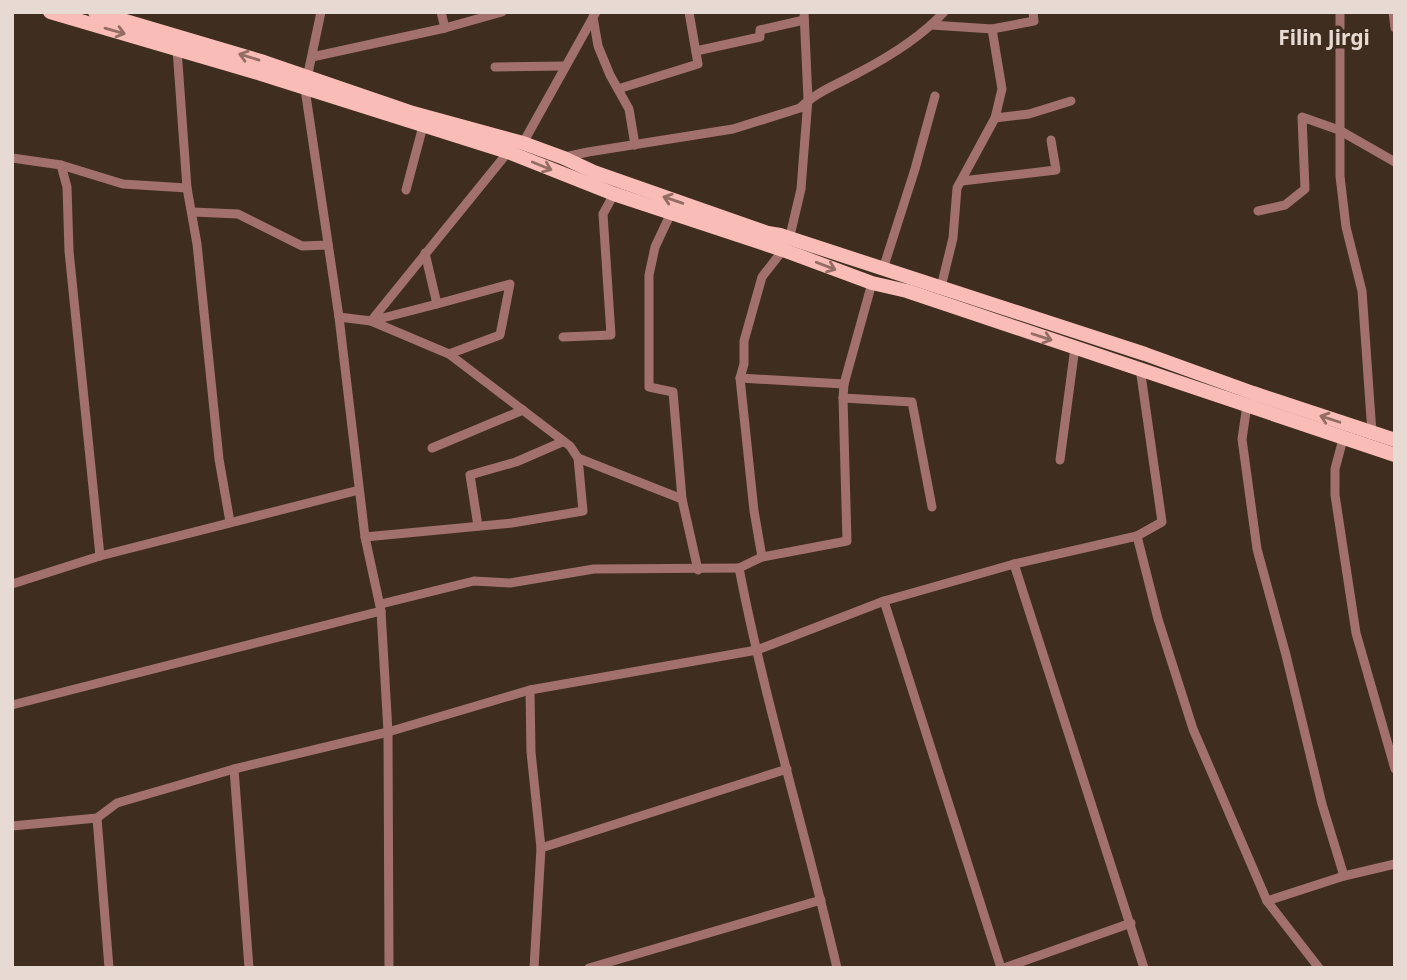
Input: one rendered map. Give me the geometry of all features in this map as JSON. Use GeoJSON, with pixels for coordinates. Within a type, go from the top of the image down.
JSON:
{"type":"FeatureCollection","features":[{"type":"Feature","properties":{"kind":"main road"},"geometry":{"type":"LineString","coordinates":[[50,12],[177,50],[523,143],[786,245],[872,283],[908,291],[1395,455]]}},
{"type":"Feature","properties":{"kind":"main road"},"geometry":{"type":"LineString","coordinates":[[95,12],[264,62],[306,84],[423,126],[508,152],[614,194],[671,213],[941,287],[1395,440]]}},
{"type":"Feature","properties":{"kind":"main road"},"geometry":{"type":"LineString","coordinates":[[981,317],[989,303]]}},
{"type":"Feature","properties":{"kind":"street"},"geometry":{"type":"LineString","coordinates":[[321,12],[306,84],[339,317],[365,537],[381,608],[388,732],[389,968]]}},
{"type":"Feature","properties":{"kind":"street"},"geometry":{"type":"LineString","coordinates":[[441,12],[445,29]]}},
{"type":"Feature","properties":{"kind":"street"},"geometry":{"type":"LineString","coordinates":[[312,57],[445,29],[502,12]]}},
{"type":"Feature","properties":{"kind":"street"},"geometry":{"type":"LineString","coordinates":[[618,89],[698,64],[689,12]]}},
{"type":"Feature","properties":{"kind":"street"},"geometry":{"type":"LineString","coordinates":[[564,158],[733,129],[800,108],[808,100],[865,69],[932,25],[944,12]]}},
{"type":"Feature","properties":{"kind":"street"},"geometry":{"type":"LineString","coordinates":[[932,25],[992,29],[1034,21],[1033,12]]}},
{"type":"Feature","properties":{"kind":"street"},"geometry":{"type":"LineString","coordinates":[[1340,12],[1339,130],[1346,227],[1362,291],[1372,433]]}},
{"type":"Feature","properties":{"kind":"street"},"geometry":{"type":"LineString","coordinates":[[1392,12],[1395,28]]}},
{"type":"Feature","properties":{"kind":"street"},"geometry":{"type":"LineString","coordinates":[[523,143],[594,14]]}},
{"type":"Feature","properties":{"kind":"street"},"geometry":{"type":"LineString","coordinates":[[594,14],[598,46],[629,109],[635,145]]}},
{"type":"Feature","properties":{"kind":"street"},"geometry":{"type":"LineString","coordinates":[[696,51],[760,37],[760,30],[804,16],[808,100],[801,188],[786,245],[762,277],[744,341],[744,364],[740,378],[754,512],[762,557]]}},
{"type":"Feature","properties":{"kind":"street"},"geometry":{"type":"LineString","coordinates":[[941,287],[953,238],[957,188],[995,118],[1002,89],[992,29]]}},
{"type":"Feature","properties":{"kind":"street"},"geometry":{"type":"LineString","coordinates":[[177,50],[187,188],[193,212],[219,459],[230,522]]}},
{"type":"Feature","properties":{"kind":"street"},"geometry":{"type":"LineString","coordinates":[[495,67],[565,66]]}},
{"type":"Feature","properties":{"kind":"street"},"geometry":{"type":"LineString","coordinates":[[883,269],[935,96]]}},
{"type":"Feature","properties":{"kind":"street"},"geometry":{"type":"LineString","coordinates":[[995,118],[1029,114],[1071,101]]}},
{"type":"Feature","properties":{"kind":"street"},"geometry":{"type":"LineString","coordinates":[[1258,211],[1285,205],[1306,189],[1302,117],[1339,130],[1395,162]]}},
{"type":"Feature","properties":{"kind":"street"},"geometry":{"type":"LineString","coordinates":[[406,190],[423,126]]}},
{"type":"Feature","properties":{"kind":"street"},"geometry":{"type":"LineString","coordinates":[[962,181],[1056,170],[1051,140]]}},
{"type":"Feature","properties":{"kind":"street"},"geometry":{"type":"LineString","coordinates":[[371,321],[508,152]]}},
{"type":"Feature","properties":{"kind":"street"},"geometry":{"type":"LineString","coordinates":[[12,158],[61,165],[123,184],[187,188]]}},
{"type":"Feature","properties":{"kind":"street"},"geometry":{"type":"LineString","coordinates":[[61,165],[67,187],[69,251],[100,556]]}},
{"type":"Feature","properties":{"kind":"street"},"geometry":{"type":"LineString","coordinates":[[563,337],[611,335],[603,214],[614,194]]}},
{"type":"Feature","properties":{"kind":"street"},"geometry":{"type":"LineString","coordinates":[[193,212],[238,214],[302,246],[328,245]]}},
{"type":"Feature","properties":{"kind":"street"},"geometry":{"type":"LineString","coordinates":[[671,213],[655,247],[649,275],[649,387],[673,392],[682,499],[698,570]]}},
{"type":"Feature","properties":{"kind":"street"},"geometry":{"type":"LineString","coordinates":[[425,253],[437,304]]}},
{"type":"Feature","properties":{"kind":"street"},"geometry":{"type":"LineString","coordinates":[[12,705],[474,581],[510,583],[594,569],[739,568],[762,557],[846,541],[844,384],[872,283]]}},
{"type":"Feature","properties":{"kind":"street"},"geometry":{"type":"LineString","coordinates":[[371,321],[510,284],[500,335],[449,354]]}},
{"type":"Feature","properties":{"kind":"street"},"geometry":{"type":"LineString","coordinates":[[339,317],[371,321],[449,354],[570,446],[578,458],[583,511],[512,523],[365,537]]}},
{"type":"Feature","properties":{"kind":"street"},"geometry":{"type":"LineString","coordinates":[[1059,460],[1075,347]]}},
{"type":"Feature","properties":{"kind":"street"},"geometry":{"type":"LineString","coordinates":[[12,826],[97,818],[117,803],[234,769],[388,732],[530,690],[757,650],[884,601],[1014,564],[1137,536],[1162,522],[1140,368]]}},
{"type":"Feature","properties":{"kind":"street"},"geometry":{"type":"LineString","coordinates":[[740,378],[844,384]]}},
{"type":"Feature","properties":{"kind":"street"},"geometry":{"type":"LineString","coordinates":[[843,398],[912,402],[932,507]]}},
{"type":"Feature","properties":{"kind":"street"},"geometry":{"type":"LineString","coordinates":[[1247,405],[1242,439],[1257,549],[1322,804],[1344,876]]}},
{"type":"Feature","properties":{"kind":"street"},"geometry":{"type":"LineString","coordinates":[[432,449],[523,411]]}},
{"type":"Feature","properties":{"kind":"street"},"geometry":{"type":"LineString","coordinates":[[1343,439],[1335,469],[1335,495],[1356,633],[1395,769]]}},
{"type":"Feature","properties":{"kind":"street"},"geometry":{"type":"LineString","coordinates":[[478,526],[470,475],[516,462],[562,442]]}},
{"type":"Feature","properties":{"kind":"street"},"geometry":{"type":"LineString","coordinates":[[578,458],[682,499]]}},
{"type":"Feature","properties":{"kind":"street"},"geometry":{"type":"LineString","coordinates":[[12,584],[100,556],[359,490]]}},
{"type":"Feature","properties":{"kind":"street"},"geometry":{"type":"LineString","coordinates":[[1137,536],[1158,619],[1193,729],[1267,901],[1319,968]]}},
{"type":"Feature","properties":{"kind":"street"},"geometry":{"type":"LineString","coordinates":[[1014,564],[1144,968]]}},
{"type":"Feature","properties":{"kind":"street"},"geometry":{"type":"LineString","coordinates":[[739,568],[837,968]]}},
{"type":"Feature","properties":{"kind":"street"},"geometry":{"type":"LineString","coordinates":[[884,601],[1002,968],[1131,923]]}},
{"type":"Feature","properties":{"kind":"street"},"geometry":{"type":"LineString","coordinates":[[530,690],[531,752],[541,848],[534,968]]}},
{"type":"Feature","properties":{"kind":"street"},"geometry":{"type":"LineString","coordinates":[[234,769],[249,968]]}},
{"type":"Feature","properties":{"kind":"street"},"geometry":{"type":"LineString","coordinates":[[541,848],[788,769]]}},
{"type":"Feature","properties":{"kind":"street"},"geometry":{"type":"LineString","coordinates":[[97,818],[109,968]]}},
{"type":"Feature","properties":{"kind":"street"},"geometry":{"type":"LineString","coordinates":[[1267,901],[1344,876],[1395,864]]}},
{"type":"Feature","properties":{"kind":"street"},"geometry":{"type":"LineString","coordinates":[[589,968],[821,900]]}},
{"type":"Feature","properties":{"kind":"district","name":"Filin Jirgi"},"geometry":{"type":"Point","coordinates":[1324,37]}}]}
